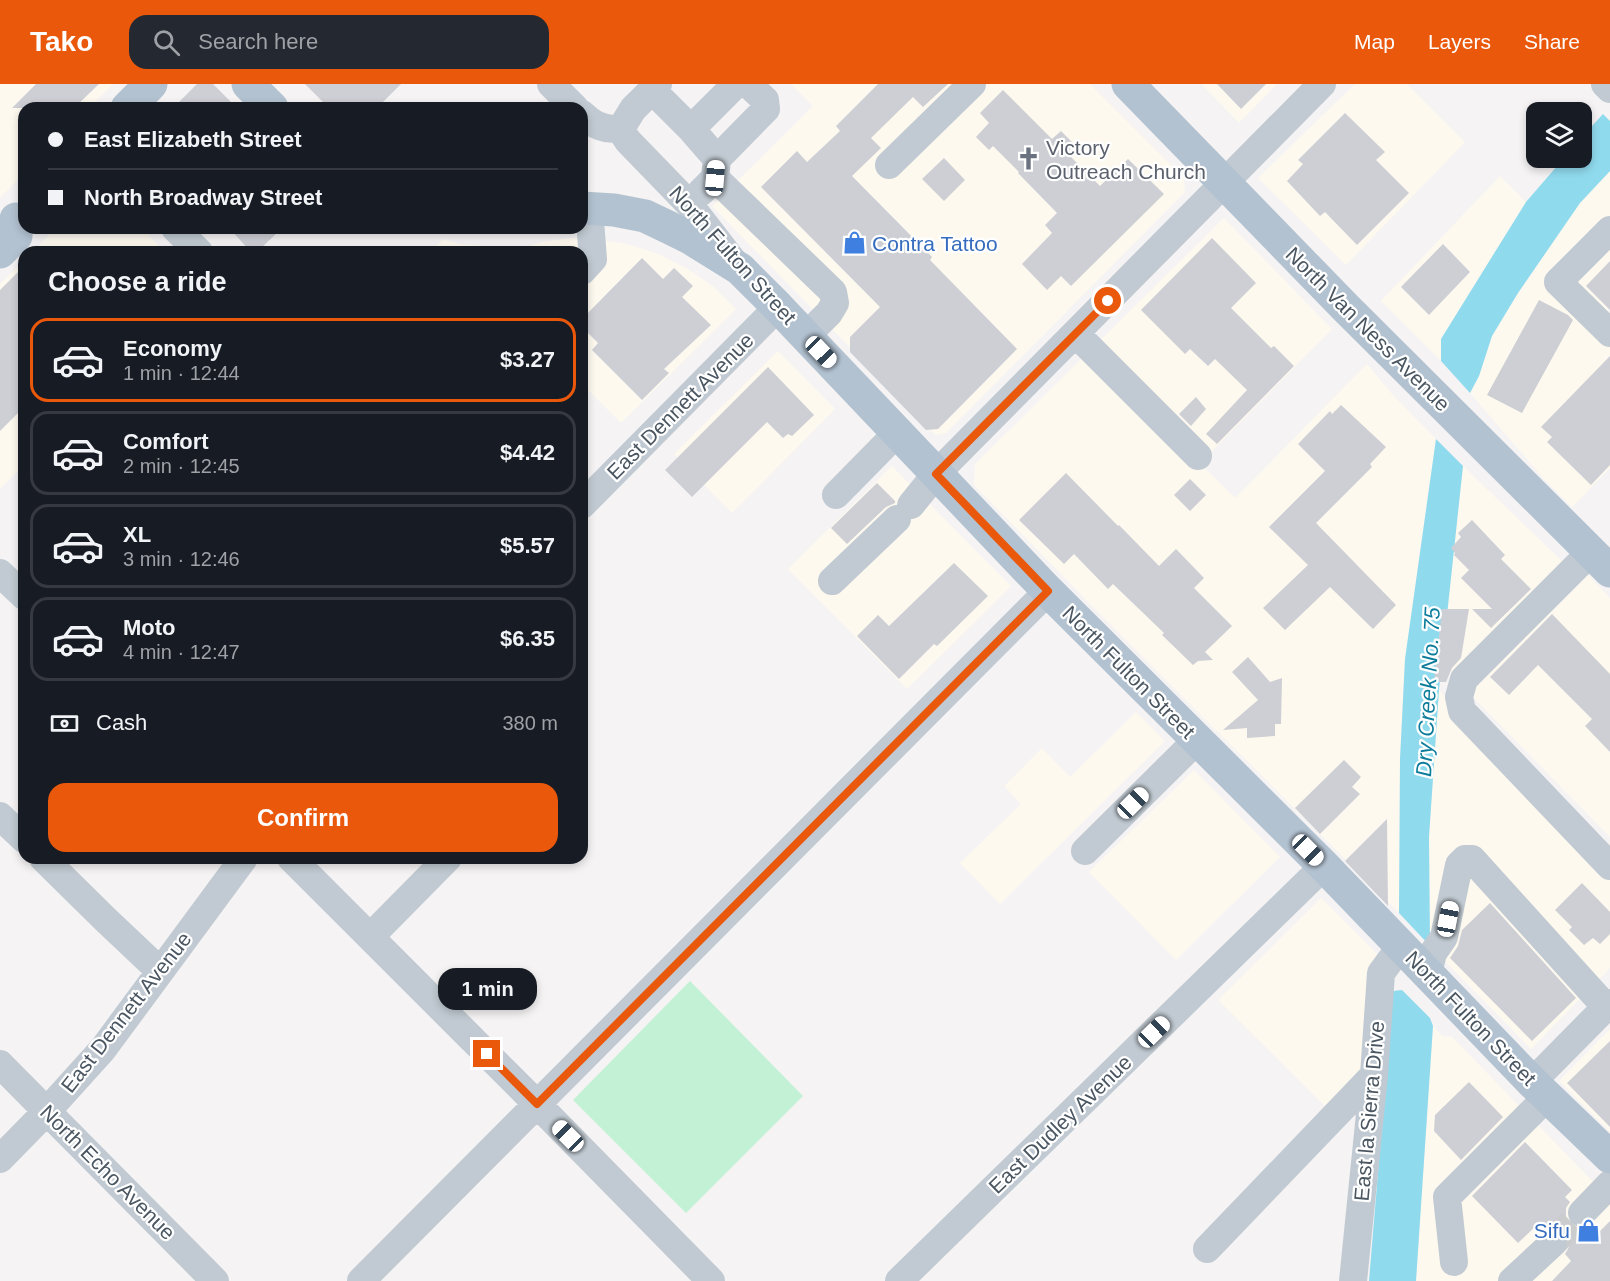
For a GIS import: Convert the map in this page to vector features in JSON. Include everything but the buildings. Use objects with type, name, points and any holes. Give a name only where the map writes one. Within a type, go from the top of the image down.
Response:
[{"type":"main road","points":[[133,102],[151,84]]},
{"type":"main road","points":[[248,84],[266,102]]},
{"type":"main road","name":"North Van Ness Avenue","points":[[1128,84],[1346,308],[1600,562]]},
{"type":"main road","points":[[588,208],[615,210],[645,216],[690,238],[740,269]]},
{"type":"main road","points":[[0,252],[16,236],[13,216]]},
{"type":"main road","name":"North Fulton Street","points":[[740,269],[778,306],[1048,591],[1610,1157]]},
{"type":"street","points":[[551,84],[569,102]]},
{"type":"street","points":[[691,129],[736,84]]},
{"type":"street","points":[[689,204],[766,109],[765,100],[748,84]]},
{"type":"street","points":[[889,165],[972,84]]},
{"type":"street","points":[[832,581],[904,512],[936,474],[1322,84]]},
{"type":"street","points":[[1605,84],[1610,89]]},
{"type":"street","points":[[588,118],[597,125],[615,129],[622,127],[633,109],[655,87],[691,129],[716,169],[833,292],[835,303],[829,313],[806,336]]},
{"type":"street","name":"North Fulton Street","points":[[622,127],[628,141],[689,204],[740,269]]},
{"type":"street","points":[[588,227],[593,259],[588,264]]},
{"type":"street","points":[[1610,230],[1558,282],[1610,333]]},
{"type":"street","points":[[181,234],[193,246]]},
{"type":"street","name":"East Dennett Avenue","points":[[588,499],[778,306]]},
{"type":"street","points":[[1076,334],[1198,456]]},
{"type":"street","points":[[836,495],[898,432]]},
{"type":"street","points":[[1600,562],[1464,679],[1459,697],[1462,711],[1610,866]]},
{"type":"street","points":[[0,573],[18,590]]},
{"type":"street","points":[[361,1281],[1048,591]]},
{"type":"street","points":[[1085,851],[1197,740]]},
{"type":"street","points":[[0,816],[18,833]]},
{"type":"street","points":[[1428,973],[1433,953],[1444,937],[1459,865],[1465,859],[1472,859],[1608,1005],[1540,1089],[1447,1197],[1454,1262]]},
{"type":"street","points":[[49,864],[160,971]]},
{"type":"street","name":"East Dennett Avenue","points":[[0,1159],[103,1049],[240,864]]},
{"type":"street","points":[[297,864],[711,1281]]},
{"type":"street","points":[[370,937],[442,864]]},
{"type":"street","name":"East Dudley Avenue","points":[[899,1281],[1323,866]]},
{"type":"street","name":"East la Sierra Drive","points":[[1353,1281],[1382,973],[1403,948]]},
{"type":"street","name":"North Echo Avenue","points":[[0,1064],[216,1281]]},
{"type":"street","points":[[1206,1249],[1374,1075]]},
{"type":"street","points":[[1582,1213],[1610,1184]]},
{"type":"street","points":[[1512,1281],[1553,1243]]},
{"type":"shaded area","points":[[0,84],[113,84],[95,102],[18,102],[18,180],[0,198]]},
{"type":"shaded area","points":[[791,84],[1090,84],[1184,178],[1185,192],[946,433],[935,435],[712,206],[813,106]]},
{"type":"shaded area","points":[[1201,84],[1277,84],[1239,123]]},
{"type":"shaded area","points":[[1355,84],[1407,84],[1465,142],[1346,265],[1258,178]]},
{"type":"shaded area","points":[[1610,171],[1610,309],[1605,314],[1610,319],[1610,468],[1572,507],[1544,479],[1470,393],[1479,376],[1492,336],[1518,293],[1580,203]]},
{"type":"shaded area","points":[[1500,176],[1526,202],[1441,339],[1441,361],[1381,301]]},
{"type":"shaded area","points":[[1224,218],[1332,329],[1200,463],[1235,498],[1367,364],[1392,394],[1436,439],[1405,659],[1400,759],[1399,913],[974,485],[975,464]]},
{"type":"shaded area","points":[[50,234],[147,234],[159,246],[38,246]]},
{"type":"shaded area","points":[[570,238],[590,239],[623,243],[656,253],[688,269],[715,288],[736,309],[621,423],[588,390],[588,246],[531,246],[541,242]]},
{"type":"shaded area","points":[[443,239],[459,244],[485,246],[436,246]]},
{"type":"shaded area","points":[[18,266],[18,471],[0,489],[0,284]]},
{"type":"shaded area","points":[[778,351],[835,409],[732,513],[674,454]]},
{"type":"shaded area","points":[[892,466],[1011,586],[907,689],[788,569]]},
{"type":"shaded area","points":[[1463,466],[1564,563],[1453,676],[1440,664]]},
{"type":"shaded area","points":[[1583,570],[1610,598],[1610,837],[1465,689]]},
{"type":"shaded area","points":[[1439,690],[1610,865],[1610,968],[1531,1049],[1430,946],[1429,837]]},
{"type":"shaded area","points":[[1136,712],[1165,741],[1000,904],[960,863],[1021,804],[1004,786],[1042,748],[1070,777]]},
{"type":"shaded area","points":[[1194,770],[1280,857],[1176,960],[1089,872]]},
{"type":"shaded area","points":[[1321,898],[1379,956],[1370,1065],[1327,1108],[1218,1000]]},
{"type":"shaded area","points":[[1433,1026],[1443,1036],[1452,1037],[1610,1199],[1610,1281],[1416,1281]]},
{"type":"shaded area","points":[[1610,1029],[1610,1132],[1559,1081]]},
{"type":"green space","points":[[690,981],[803,1096],[686,1213],[573,1100]]},
{"type":"water","points":[[1603,114],[1610,121],[1610,171],[1580,203],[1518,293],[1492,336],[1479,376],[1470,393],[1441,361],[1441,339],[1526,202],[1555,168],[1592,168],[1592,126]]},
{"type":"water","name":"Dry Creek No. 75","points":[[1436,439],[1463,466],[1439,690],[1429,837],[1430,946],[1399,913],[1400,759],[1405,659]]},
{"type":"water","points":[[1402,990],[1430,1018],[1433,1026],[1416,1281],[1369,1281],[1393,991]]},
{"type":"tunnel","points":[[1553,1243],[1582,1213]]},
{"type":"place","name":"Victory Outreach Church","points":[[1028,159]]},
{"type":"place","name":"Contra Tattoo","points":[[854,243]]},
{"type":"place","name":"Sifu","points":[[1588,1230]]},
{"type":"route","points":[[487,1054],[537,1104],[1048,591],[936,474],[1108,301]]}]
